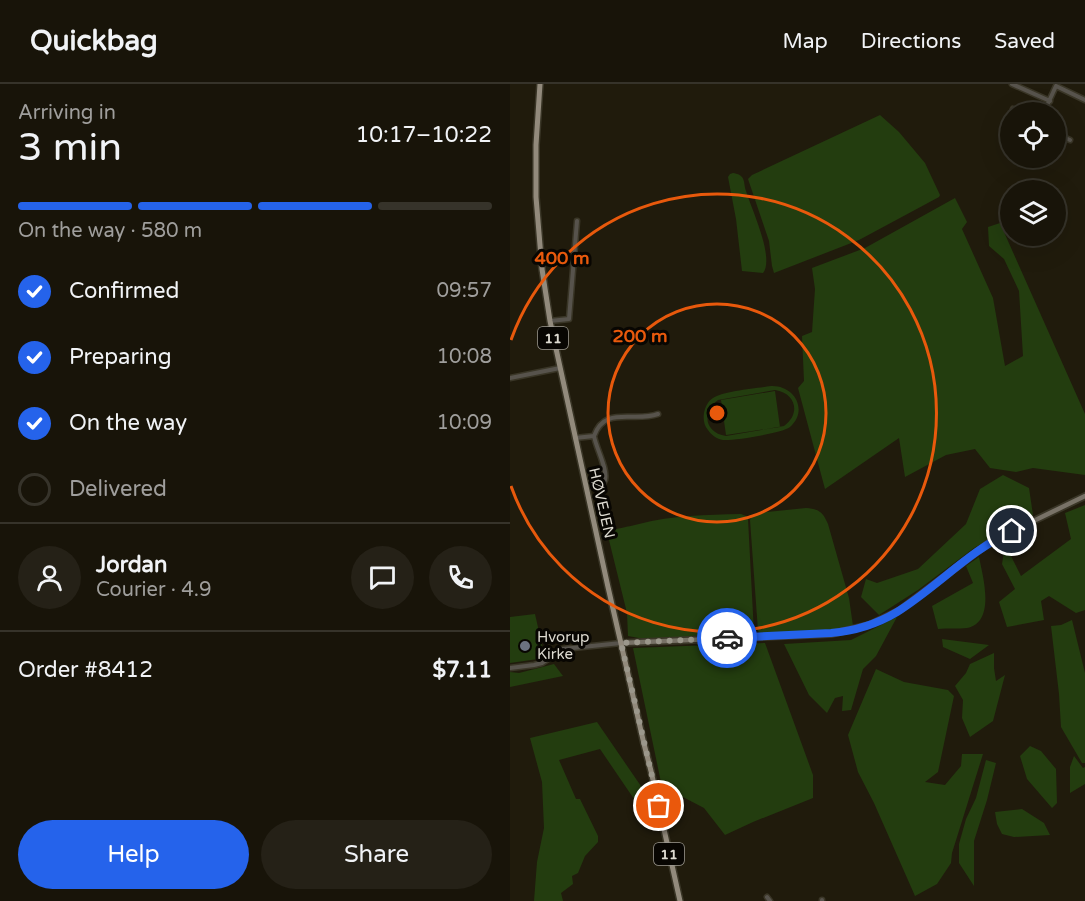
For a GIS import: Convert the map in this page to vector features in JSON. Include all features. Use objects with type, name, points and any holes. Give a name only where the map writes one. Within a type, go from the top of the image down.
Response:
[{"type":"main road","name":"HØVEJEN","points":[[540,84],[536,144],[536,197],[542,269],[550,321],[678,901]]},
{"type":"street","points":[[1012,84],[1050,101],[1057,85],[1085,100]]},
{"type":"street","points":[[1066,138],[1070,140]]},
{"type":"street","points":[[550,321],[570,319],[577,221]]},
{"type":"street","points":[[510,378],[560,368]]},
{"type":"street","points":[[603,467],[593,476],[595,485],[598,487],[605,480],[603,467],[594,436],[603,420],[658,414]]},
{"type":"street","points":[[575,438],[594,436]]},
{"type":"street","points":[[510,668],[542,663],[563,649],[621,643],[824,634],[869,625],[900,610],[990,542],[1085,496]]},
{"type":"green space","points":[[880,115],[899,132],[925,163],[939,197],[859,240],[774,273],[769,241],[748,179],[752,175]]},
{"type":"green space","points":[[733,173],[743,179],[761,233],[766,256],[763,273],[742,271],[728,177]]},
{"type":"green space","points":[[955,198],[967,222],[962,229],[993,298],[1005,366],[1023,356],[1019,291],[1004,259],[989,246],[988,227],[1000,223],[1000,246],[1010,246],[1085,414],[1085,475],[1033,468],[1016,472],[990,468],[975,449],[946,455],[905,477],[899,438],[825,489],[798,388],[804,381],[802,336],[812,332],[815,289],[812,268],[865,248]]},
{"type":"green space","points":[[771,386],[786,390],[796,400],[798,413],[790,427],[768,434],[728,440],[716,438],[711,434],[704,422],[704,413],[711,399],[724,393]],"holes":[[[775,390],[788,395],[794,405],[793,416],[784,426],[726,436],[714,431],[710,426],[709,410],[718,400]]]},
{"type":"green space","points":[[775,391],[780,427],[726,435],[721,400]]},
{"type":"green space","points":[[1003,475],[1029,488],[1033,515],[974,548],[918,590],[879,615],[861,597],[866,579],[877,583],[918,569],[966,524],[980,489]]},
{"type":"green space","points":[[1085,505],[1085,610],[1076,613],[1049,596],[1041,601],[1044,620],[1007,627],[999,602],[1015,589],[1002,564],[1006,539],[1027,530],[1028,541],[1011,556],[1021,576],[1071,539],[1065,513]]},
{"type":"green space","points":[[806,508],[820,512],[828,524],[849,598],[853,626],[835,630],[761,634],[758,631],[750,520],[758,513]]},
{"type":"green space","points":[[741,514],[748,519],[754,633],[751,635],[644,639],[628,636],[627,613],[607,532],[664,519]]},
{"type":"green space","points":[[979,557],[985,587],[985,608],[982,617],[976,624],[967,628],[938,629],[932,606],[973,583],[966,566]]},
{"type":"green space","points":[[535,614],[545,658],[510,663],[510,617]]},
{"type":"green space","points":[[897,617],[876,656],[863,669],[851,710],[842,711],[843,696],[835,698],[827,713],[809,695],[784,644],[851,640]]},
{"type":"green space","points":[[1072,620],[1085,673],[1085,763],[1082,763],[1061,727],[1051,626]]},
{"type":"green space","points":[[942,639],[989,645],[970,659],[943,647]]},
{"type":"green space","points":[[765,643],[813,775],[813,798],[725,835],[704,808],[681,796],[663,792],[633,648]]},
{"type":"green space","points":[[994,653],[996,681],[1005,675],[993,721],[970,737],[962,718],[963,700],[955,686],[970,664]]},
{"type":"green space","points":[[554,664],[563,676],[510,687],[510,672],[519,673]]},
{"type":"green space","points":[[876,669],[904,682],[948,690],[954,696],[938,772],[925,782],[945,785],[961,766],[962,754],[983,754],[952,853],[951,863],[937,884],[915,896],[858,772],[848,735]]},
{"type":"green space","points":[[597,722],[645,792],[634,799],[600,749],[559,760],[576,799],[580,799],[598,836],[598,842],[585,856],[578,873],[572,876],[573,884],[561,893],[563,901],[534,901],[537,862],[544,828],[542,782],[530,738]]},
{"type":"green space","points":[[1030,746],[1041,751],[1056,769],[1057,803],[1052,808],[1027,779],[1020,756]]},
{"type":"green space","points":[[1074,756],[1083,768],[1085,767],[1085,784],[1070,793],[1070,767]]},
{"type":"green space","points":[[986,760],[996,763],[974,841],[974,886],[959,863],[959,844],[966,819],[976,798]]},
{"type":"green space","points":[[1022,809],[1044,823],[1050,835],[1014,837],[1002,834],[995,812]]},
{"type":"way so far","points":[[659,806],[621,643],[727,638]]},
{"type":"place","name":"Hvorup Kirke","points":[[525,646]]},
{"type":"route","points":[[727,638],[843,632],[869,625],[900,610],[990,542],[1012,531]]}]
